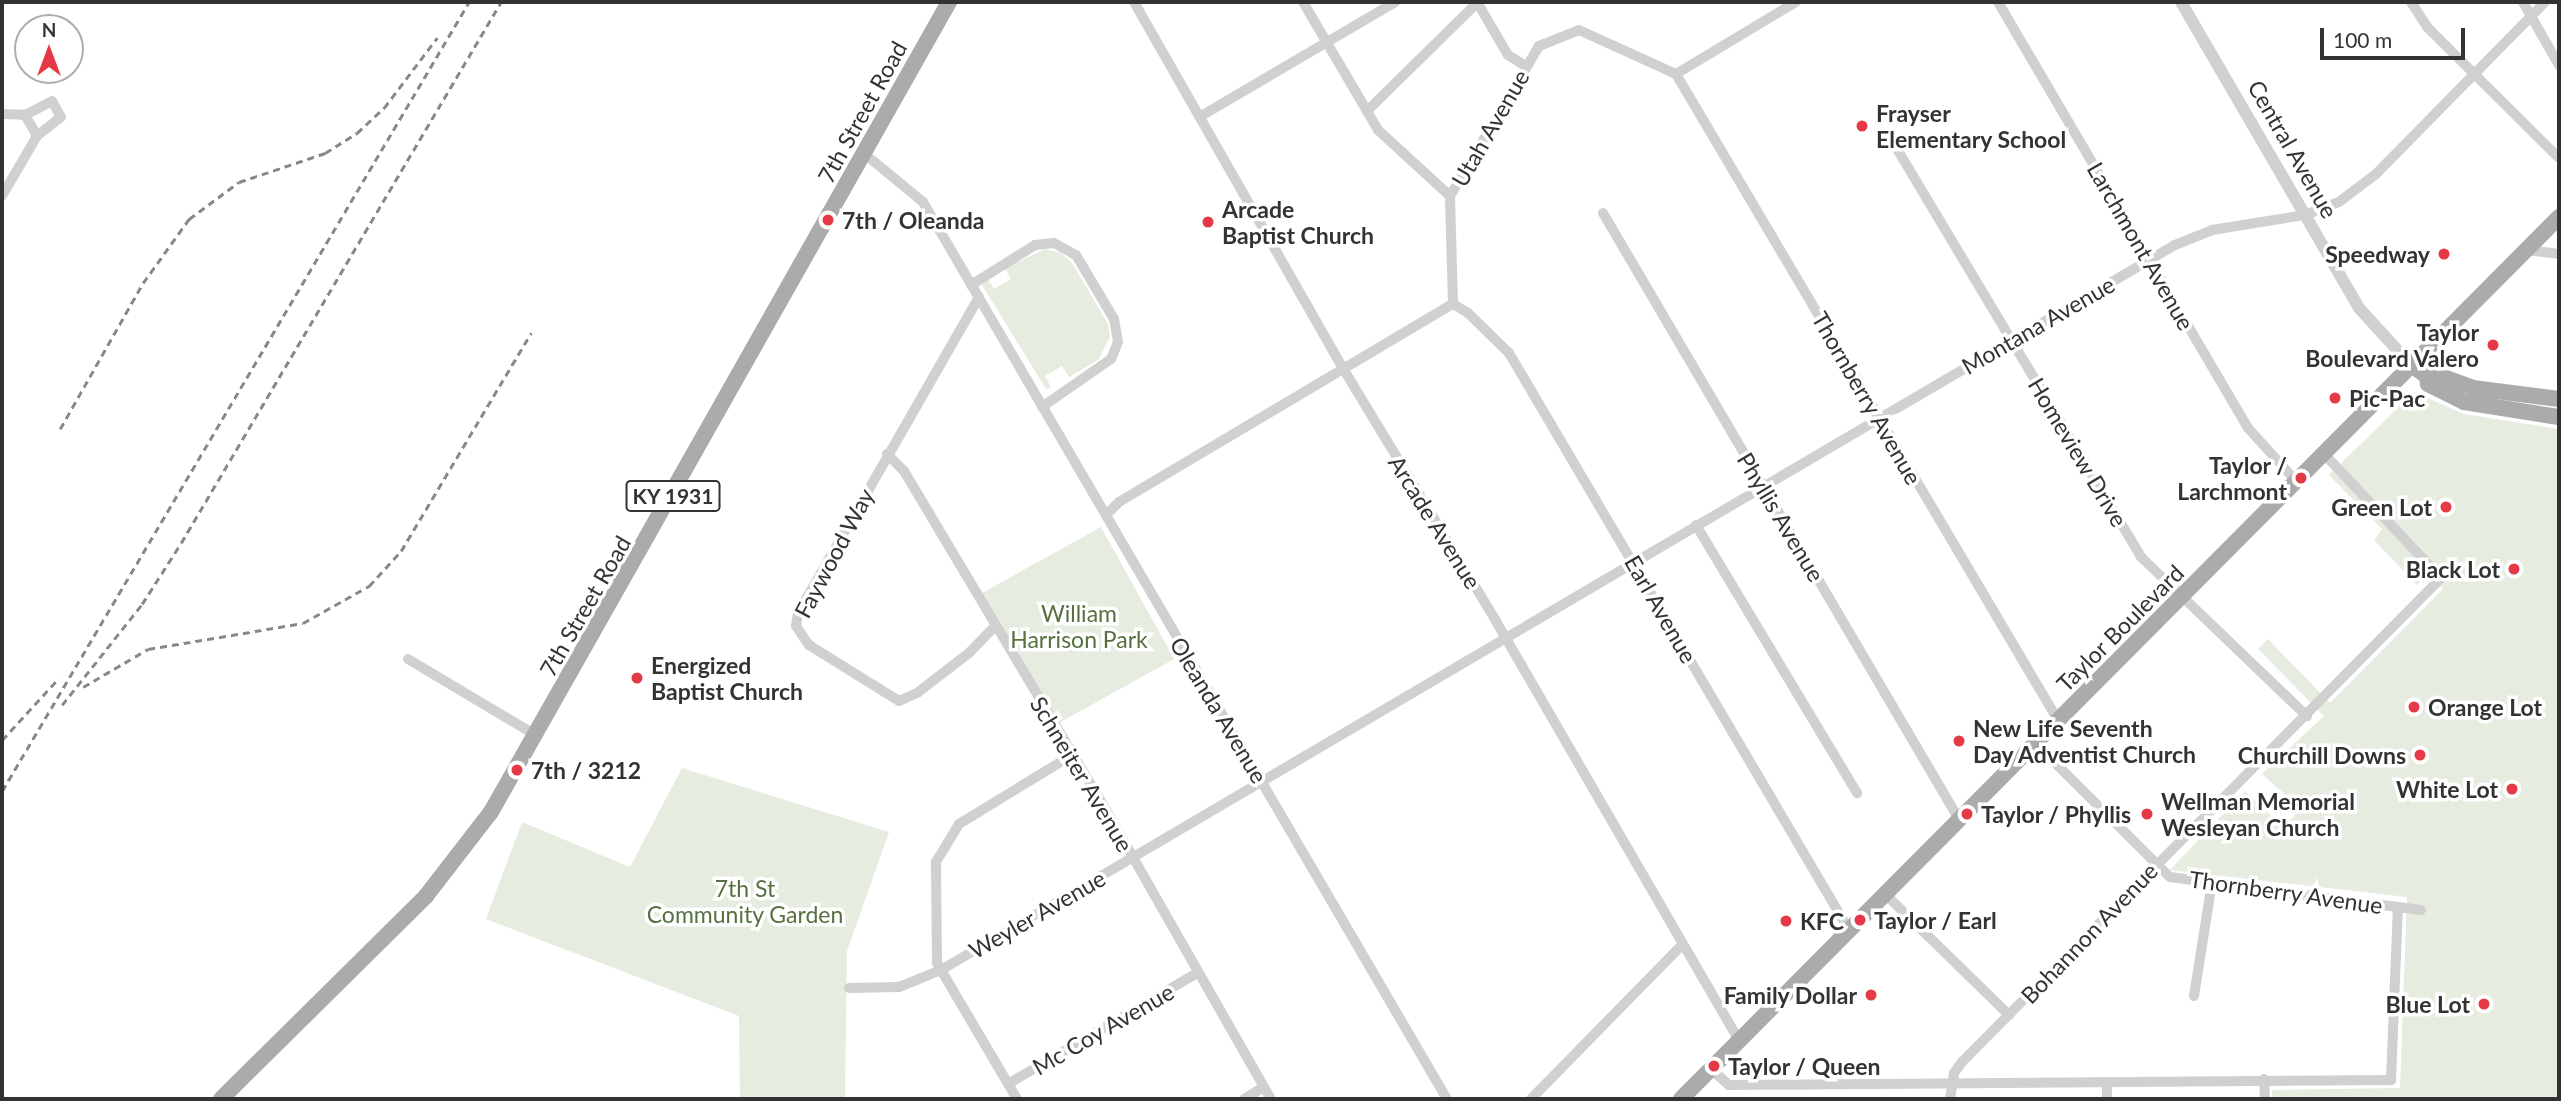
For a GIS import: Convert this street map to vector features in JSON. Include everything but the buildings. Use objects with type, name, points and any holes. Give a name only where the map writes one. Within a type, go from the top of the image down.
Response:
[{"type":"main road","name":"7th Street Road","points":[[221,1099],[449,870],[537,736],[866,155],[948,2]]},
{"type":"main road","name":"Taylor Boulevard","points":[[1681,1099],[2559,218]]},
{"type":"main road","name":"Central Avenue","points":[[2411,365],[2427,376],[2438,375],[2483,390],[2559,398]]},
{"type":"main road","name":"Central Avenue","points":[[2427,376],[2428,384],[2464,402],[2559,417]]},
{"type":"street","name":"Arcade Avenue","points":[[1134,2],[1344,370],[1504,637],[1739,1041]]},
{"type":"street","points":[[1303,2],[1378,130],[1450,196]]},
{"type":"street","points":[[1201,116],[1395,2]]},
{"type":"street","points":[[1367,111],[1477,2],[1508,55],[1527,67]]},
{"type":"street","points":[[1676,74],[1796,2]]},
{"type":"street","name":"Larchmont Avenue","points":[[1998,2],[2248,428],[2297,482]]},
{"type":"street","name":"Central Avenue","points":[[2181,2],[2374,328],[2411,365]]},
{"type":"street","points":[[2411,2],[2427,27],[2559,158]]},
{"type":"street","points":[[2523,2],[2559,65]]},
{"type":"street","name":"Montana Avenue","points":[[1504,637],[2149,259],[2212,230],[2305,215],[2360,188],[2545,2]]},
{"type":"street","name":"Utah Avenue","points":[[1453,304],[1450,196],[1539,46],[1574,29],[1676,74]]},
{"type":"street","name":"Thornberry Avenue","points":[[1676,74],[2059,722]]},
{"type":"street","points":[[2,114],[25,115],[52,101],[61,117],[37,136],[2,196]]},
{"type":"street","points":[[25,115],[37,136]]},
{"type":"street","name":"Homeview Drive","points":[[1897,149],[2141,557],[2307,716]]},
{"type":"street","name":"Oleanda Avenue","points":[[866,155],[923,202],[1447,1099]]},
{"type":"street","name":"Phyllis Avenue","points":[[1603,213],[1959,821]]},
{"type":"street","points":[[971,285],[1035,245],[1054,243],[1076,255],[1114,318],[1119,335],[1111,359],[1042,407]]},
{"type":"street","points":[[2527,250],[2559,254]]},
{"type":"street","name":"Faywood Way","points":[[979,297],[798,613],[798,634],[824,655],[899,701],[909,699],[959,661],[995,626]]},
{"type":"street","points":[[1106,515],[1119,502],[1453,304]]},
{"type":"street","name":"Earl Avenue","points":[[1453,304],[1468,313],[1509,353],[1849,930]]},
{"type":"street","name":"Schneiter Avenue","points":[[887,454],[904,471],[1271,1099]]},
{"type":"street","name":"Bohannon Avenue","points":[[1952,1084],[1962,1062],[2441,578],[2324,454]]},
{"type":"street","points":[[1696,525],[1857,793]]},
{"type":"street","name":"Weyler Avenue","points":[[849,988],[899,987],[941,970],[1504,637]]},
{"type":"street","points":[[408,659],[537,736]]},
{"type":"street","name":"Thornberry Avenue","points":[[2036,744],[2170,877],[2421,910]]},
{"type":"street","points":[[1017,1099],[941,970],[935,952],[935,870],[946,839],[971,815],[1072,755]]},
{"type":"street","points":[[2194,996],[2212,882]]},
{"type":"street","points":[[1886,895],[2009,1015]]},
{"type":"street","points":[[1711,1069],[1729,1085],[2391,1080],[2398,907]]},
{"type":"street","points":[[1531,1099],[1682,945]]},
{"type":"street","name":"Mc Coy Avenue","points":[[1008,1084],[1197,973]]},
{"type":"street","points":[[2264,1079],[2264,1099]]},
{"type":"street","points":[[2107,1082],[2107,1099]]},
{"type":"street","points":[[1950,1099],[1952,1084]]},
{"type":"street","points":[[1791,1086],[1791,1099]]},
{"type":"street","points":[[1244,1099],[1264,1087]]},
{"type":"green space","points":[[1045,249],[1061,253],[1072,263],[1108,324],[1110,337],[1098,360],[1069,377],[1062,366],[1045,376],[1051,387],[1046,389],[982,285],[988,279],[994,289],[1011,279],[1005,268]]},
{"type":"green space","name":"Churchill Downs","points":[[2414,392],[2464,414],[2559,429],[2559,1099],[2272,1099],[2272,1090],[2400,1088],[2407,897],[2170,870],[2245,791],[2283,827],[2301,809],[2262,774],[2324,716],[2258,649],[2268,639],[2330,703],[2443,589],[2429,574],[2417,585],[2374,540],[2382,529],[2329,475]]},
{"type":"green space","name":"William Harrison Park","points":[[1101,527],[1174,659],[1054,725],[981,593]]},
{"type":"green space","name":"7th St Community Garden","points":[[682,768],[889,832],[847,951],[845,1099],[740,1099],[739,1016],[486,919],[522,822],[630,867]]},
{"type":"railway","points":[[2,791],[469,2]]},
{"type":"railway","points":[[62,705],[142,604],[181,543],[501,2]]},
{"type":"railway","points":[[60,429],[143,283],[189,219],[239,182],[325,153],[357,133],[384,108],[437,38]]},
{"type":"railway","points":[[83,687],[148,649],[303,623],[369,586],[401,551],[531,333]]},
{"type":"railway","points":[[2,740],[59,678]]},
{"type":"place","name":"Frayser Elementary School","points":[[1862,126]]},
{"type":"place","name":"7th / Oleanda","points":[[828,220]]},
{"type":"place","name":"Arcade Baptist Church","points":[[1208,222]]},
{"type":"place","name":"Speedway","points":[[2444,254]]},
{"type":"place","name":"Taylor Boulevard Valero","points":[[2493,345]]},
{"type":"place","name":"Pic-Pac","points":[[2335,398]]},
{"type":"place","name":"Taylor / Larchmont","points":[[2301,478]]},
{"type":"place","name":"Green Lot","points":[[2446,507]]},
{"type":"place","name":"Black Lot","points":[[2514,569]]},
{"type":"place","name":"Energized Baptist Church","points":[[637,678]]},
{"type":"place","name":"Orange Lot","points":[[2414,707]]},
{"type":"place","name":"New Life Seventh Day Adventist Church","points":[[1959,741]]},
{"type":"place","name":"Churchill Downs","points":[[2420,755]]},
{"type":"place","name":"7th / 3212","points":[[517,770]]},
{"type":"place","name":"White Lot","points":[[2512,789]]},
{"type":"place","name":"Taylor / Phyllis","points":[[1967,814]]},
{"type":"place","name":"Wellman Memorial Wesleyan Church","points":[[2147,814]]},
{"type":"place","name":"Taylor / Earl","points":[[1860,920]]},
{"type":"place","name":"KFC","points":[[1786,921]]},
{"type":"place","name":"Family Dollar","points":[[1871,995]]},
{"type":"place","name":"Blue Lot","points":[[2484,1004]]},
{"type":"place","name":"Taylor / Queen","points":[[1714,1066]]}]
